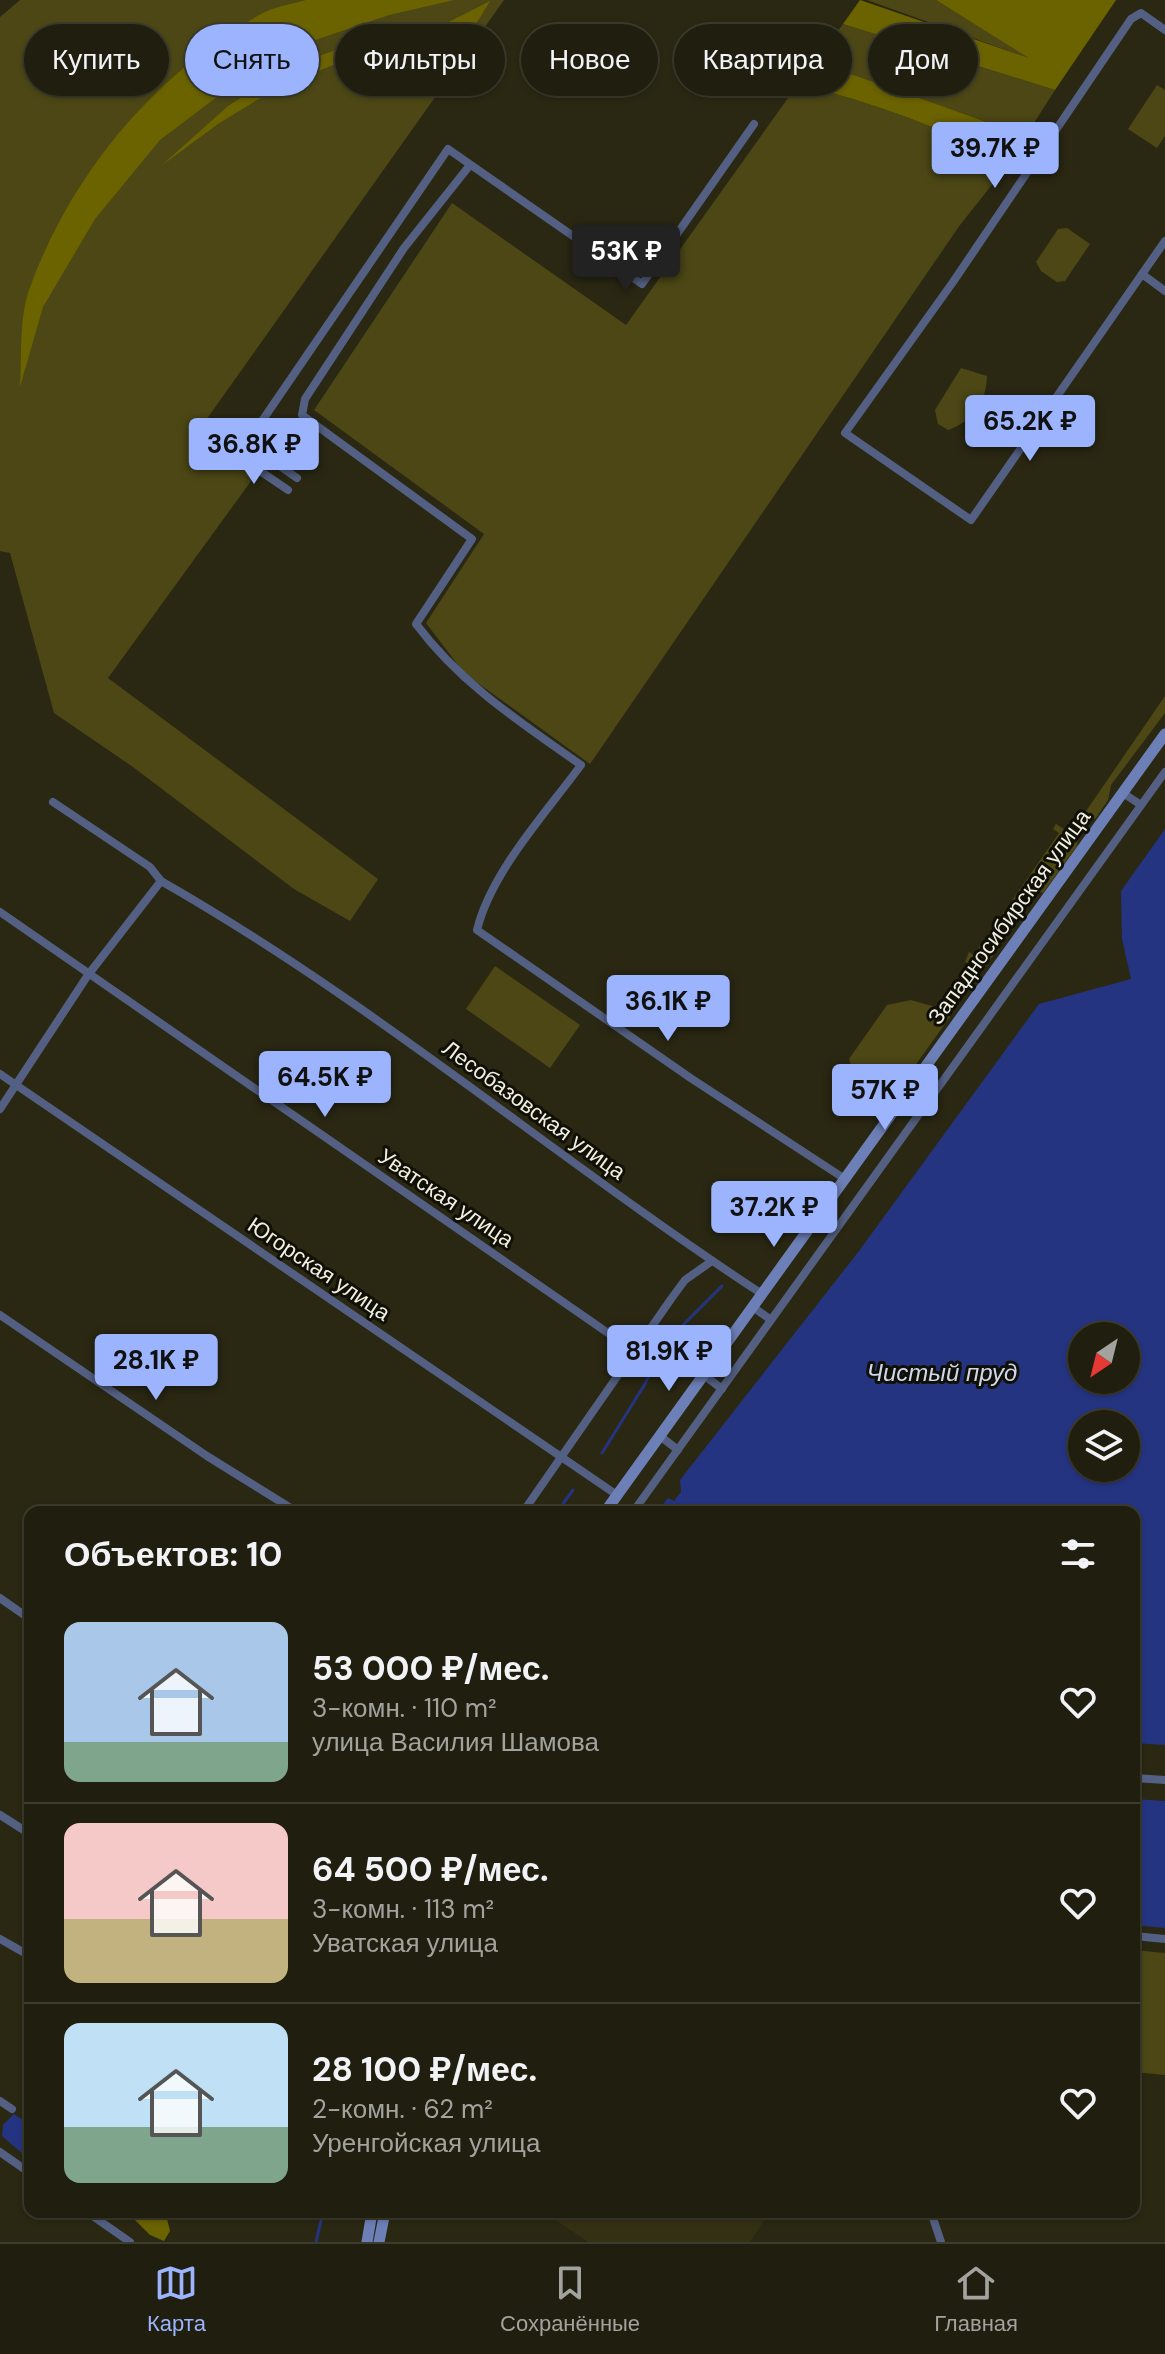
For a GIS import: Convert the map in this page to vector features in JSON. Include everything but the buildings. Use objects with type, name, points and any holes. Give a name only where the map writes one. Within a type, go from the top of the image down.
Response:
[{"type":"main road","name":"Западносибирская улица","points":[[609,1506],[1165,734]]},
{"type":"main road","points":[[367,2242],[371,2218]]},
{"type":"main road","points":[[379,2242],[384,2218]]},
{"type":"street","points":[[1165,30],[1141,13],[1131,19],[953,282],[845,433],[971,520],[1165,241]]},
{"type":"street","points":[[288,490],[238,456],[448,149],[642,284],[754,124]]},
{"type":"street","points":[[470,165],[404,248],[305,399],[302,415],[472,539],[416,624],[441,657],[480,694],[581,765],[482,908],[477,930],[845,1179]]},
{"type":"street","points":[[1142,274],[1165,291]]},
{"type":"street","points":[[247,443],[297,478]]},
{"type":"street","points":[[637,1506],[1165,772]]},
{"type":"street","points":[[1123,793],[1141,805]]},
{"type":"street","name":"Лесобазовская улица","points":[[53,802],[150,867],[161,881],[314,976],[389,1027],[762,1294]]},
{"type":"street","points":[[0,1109],[88,975],[161,881]]},
{"type":"street","name":"Уватская улица","points":[[0,912],[634,1351]]},
{"type":"street","points":[[1020,936],[1038,948]]},
{"type":"street","name":"Югорская улица","points":[[0,1074],[617,1495]]},
{"type":"street","points":[[918,1080],[931,1095]]},
{"type":"street","points":[[527,1506],[685,1280],[712,1261]]},
{"type":"street","points":[[753,1307],[771,1320]]},
{"type":"street","points":[[0,1315],[207,1456],[287,1506]]},
{"type":"street","points":[[704,1375],[722,1389]]},
{"type":"street","points":[[660,1436],[678,1450]]},
{"type":"street","points":[[0,1598],[24,1615]]},
{"type":"street","points":[[1140,1778],[1165,1780]]},
{"type":"street","points":[[0,1815],[24,1830]]},
{"type":"street","points":[[1140,1937],[1165,1939]]},
{"type":"street","points":[[0,1939],[24,1953]]},
{"type":"street","points":[[0,2101],[12,2109]]},
{"type":"street","points":[[0,2152],[24,2169]]},
{"type":"street","points":[[96,2218],[130,2242]]},
{"type":"street","points":[[933,2218],[941,2242]]},
{"type":"shaded area","points":[[20,0],[504,0],[487,24],[335,24],[335,96],[436,96],[199,430],[254,477],[108,678],[378,879],[350,921],[294,889],[133,767],[54,713],[10,553],[0,551],[0,17]]},
{"type":"shaded area","points":[[306,0],[454,0],[362,24],[335,24],[335,33],[319,39],[319,24],[245,24],[276,8]]},
{"type":"shaded area","points":[[860,0],[930,24],[868,24],[868,32],[852,27],[852,24],[843,24]]},
{"type":"shaded area","points":[[867,0],[936,0],[975,24],[934,24]]},
{"type":"shaded area","points":[[936,0],[1116,0],[1055,90],[978,66],[978,40],[1029,58]]},
{"type":"shaded area","points":[[490,1],[476,24],[445,24]]},
{"type":"shaded area","points":[[978,26],[1034,60],[978,40]]},
{"type":"shaded area","points":[[852,27],[868,32],[868,81],[852,75]]},
{"type":"shaded area","points":[[335,50],[335,64],[319,71],[319,56]]},
{"type":"shaded area","points":[[978,66],[1055,90],[1025,137],[912,96],[978,96]]},
{"type":"shaded area","points":[[185,67],[185,96],[218,96],[160,140],[95,219],[43,307],[20,387],[26,301],[46,248],[92,168],[151,98],[169,96],[169,82]]},
{"type":"shaded area","points":[[852,74],[868,80],[868,96],[914,96],[1025,137],[1010,162],[906,117],[842,96],[852,96]]},
{"type":"shaded area","points":[[1157,85],[1165,90],[1165,136],[1157,148],[1128,129]]},
{"type":"shaded area","points":[[244,96],[264,96],[218,124],[161,166],[228,106]]},
{"type":"shaded area","points":[[789,96],[842,96],[853,99],[906,117],[1010,162],[960,225],[590,764],[464,673],[426,623],[484,534],[314,410],[452,203],[626,325]]},
{"type":"shaded area","points":[[1067,228],[1090,244],[1065,281],[1057,282],[1041,271],[1036,262],[1058,229]]},
{"type":"shaded area","points":[[961,368],[987,376],[986,386],[981,403],[971,416],[948,430],[938,424],[935,410]]},
{"type":"shaded area","points":[[1165,696],[1165,713],[1111,785],[1108,800],[1096,818],[1088,821],[1082,817]]},
{"type":"shaded area","points":[[1056,824],[1067,831],[1073,824],[1079,831],[1077,846],[1043,893],[1028,887],[1020,897],[1024,912],[986,966],[975,969],[965,962],[969,952],[974,955],[1059,833],[1053,829]]},
{"type":"shaded area","points":[[495,966],[580,1025],[550,1068],[466,1009]]},
{"type":"shaded area","points":[[911,1000],[949,1011],[950,1017],[883,1110],[877,1110],[857,1085],[849,1059],[887,1005]]},
{"type":"shaded area","points":[[1140,1951],[1165,1953],[1165,2075],[1140,2073]]},
{"type":"shaded area","points":[[133,2218],[167,2218],[170,2231],[164,2241],[150,2235]]},
{"type":"shaded area","points":[[553,2218],[766,2218],[750,2242],[588,2242]]},
{"type":"water","name":"Чистый пруд","points":[[1165,829],[1165,1745],[1140,1743],[1140,1506],[662,1506],[668,1498],[674,1501],[681,1492],[680,1480],[859,1251],[1039,1004],[1131,979],[1122,939],[1121,891]]},
{"type":"water","points":[[1140,1799],[1165,1801],[1165,1928],[1140,1926]]},
{"type":"water","points":[[14,2114],[24,2121],[24,2155],[2,2136],[3,2125]]},
{"type":"waterway","points":[[602,1453],[645,1384],[661,1347],[722,1286]]},
{"type":"waterway","points":[[561,1506],[573,1490]]},
{"type":"waterway","points":[[316,2242],[322,2218]]}]
